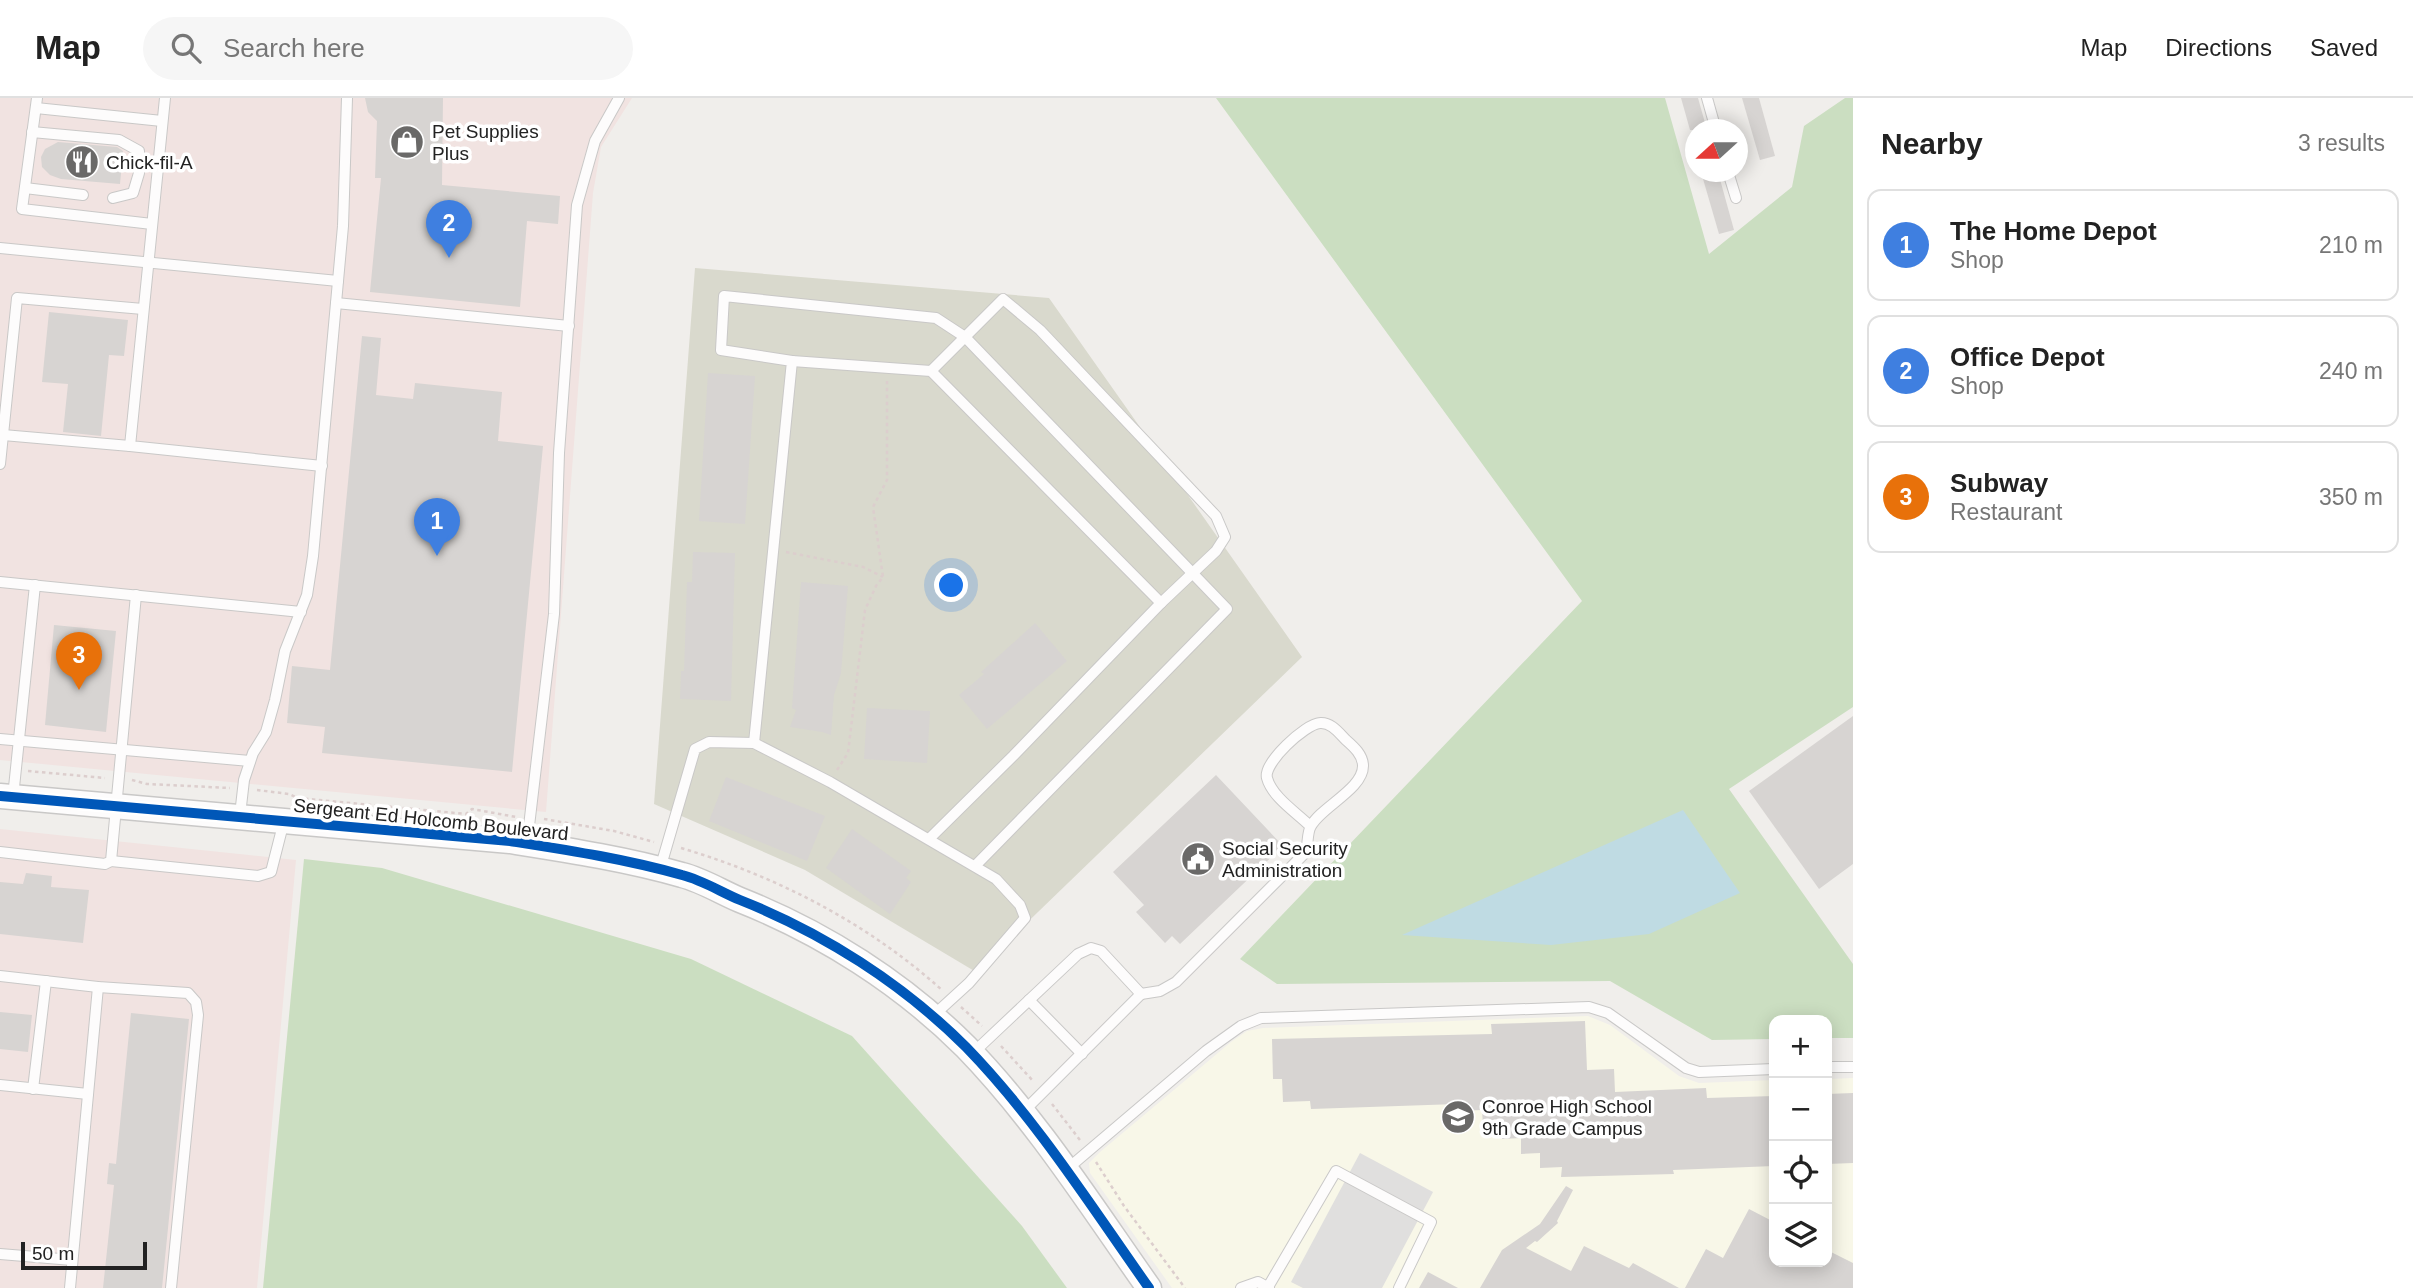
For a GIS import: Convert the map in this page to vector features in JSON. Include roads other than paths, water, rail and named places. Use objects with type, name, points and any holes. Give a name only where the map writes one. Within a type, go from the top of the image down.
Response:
[{"type":"street","name":"Sergeant Ed Holcomb Boulevard","points":[[7,797],[527,844],[684,875],[783,917],[869,969],[915,1001],[972,1054],[1023,1112],[1149,1288]]},
{"type":"lane","points":[[130,446],[165,98]]},
{"type":"lane","points":[[240,817],[250,761],[266,732],[285,651],[307,595],[313,559],[343,226],[347,98]]},
{"type":"lane","points":[[527,844],[554,614],[559,453],[577,205],[596,141],[619,98]]},
{"type":"lane","points":[[1707,98],[1713,119]]},
{"type":"lane","points":[[152,224],[22,209],[36,103],[162,121]]},
{"type":"lane","points":[[33,132],[119,140],[139,152],[139,173],[133,192],[113,198]]},
{"type":"lane","points":[[1731,182],[1736,198]]},
{"type":"lane","points":[[25,188],[83,195]]},
{"type":"lane","points":[[0,248],[338,281]]},
{"type":"lane","points":[[975,866],[1227,608],[965,337],[936,318],[724,296],[721,350],[792,361],[931,371],[1161,603]]},
{"type":"lane","points":[[0,464],[17,298],[144,309]]},
{"type":"lane","points":[[930,838],[1161,603],[1216,551],[1225,537],[1216,516],[1040,330],[1003,299],[931,371]]},
{"type":"lane","points":[[336,303],[569,326]]},
{"type":"lane","points":[[754,743],[792,361]]},
{"type":"lane","points":[[3,435],[322,466]]},
{"type":"lane","points":[[0,582],[301,612]]},
{"type":"lane","points":[[7,797],[16,770],[35,585]]},
{"type":"lane","points":[[111,861],[136,595]]},
{"type":"lane","points":[[1023,1112],[1141,994],[1160,991],[1176,982],[1306,852],[1311,826],[1361,778],[1363,764],[1357,750],[1332,726],[1321,723],[1307,727],[1293,740],[1268,766],[1266,777],[1275,793],[1311,826]]},
{"type":"lane","points":[[0,738],[250,761]]},
{"type":"lane","points":[[660,870],[695,748],[709,741],[754,743],[830,782],[930,838],[996,879],[1020,905],[1025,918],[969,983],[932,1017]]},
{"type":"lane","points":[[0,852],[105,864],[111,861],[258,876],[271,872],[284,821]]},
{"type":"lane","points":[[972,1054],[1078,954],[1091,948],[1101,951],[1141,994]]},
{"type":"lane","points":[[0,976],[98,988],[188,993],[196,1002],[198,1015],[193,1074],[171,1288]]},
{"type":"lane","points":[[33,1088],[46,981]]},
{"type":"lane","points":[[70,1288],[98,988]]},
{"type":"lane","points":[[1029,1000],[1082,1054]]},
{"type":"lane","points":[[1066,1170],[1206,1051],[1241,1026],[1261,1018],[1589,1007],[1608,1013],[1686,1068],[1699,1072],[1769,1069]]},
{"type":"lane","points":[[1832,1068],[1853,1066]]},
{"type":"lane","points":[[0,1085],[88,1094]]},
{"type":"lane","points":[[1241,1288],[1258,1282],[1269,1288],[1336,1171],[1432,1222],[1399,1288]]},
{"type":"lane","points":[[0,1254],[72,1260]]},
{"type":"water","points":[[1683,810],[1740,893],[1649,934],[1551,945],[1402,935]]},
{"type":"place","name":"Pet Supplies Plus","points":[[407,142]]},
{"type":"place","name":"Chick-fil-A","points":[[82,162]]},
{"type":"place","name":"Office Depot","points":[[449,258]]},
{"type":"place","name":"The Home Depot","points":[[437,556]]},
{"type":"place","name":"Subway","points":[[79,690]]},
{"type":"place","name":"Social Security Administration","points":[[1198,859]]},
{"type":"place","name":"Conroe High School 9th Grade Campus","points":[[1458,1117]]}]
